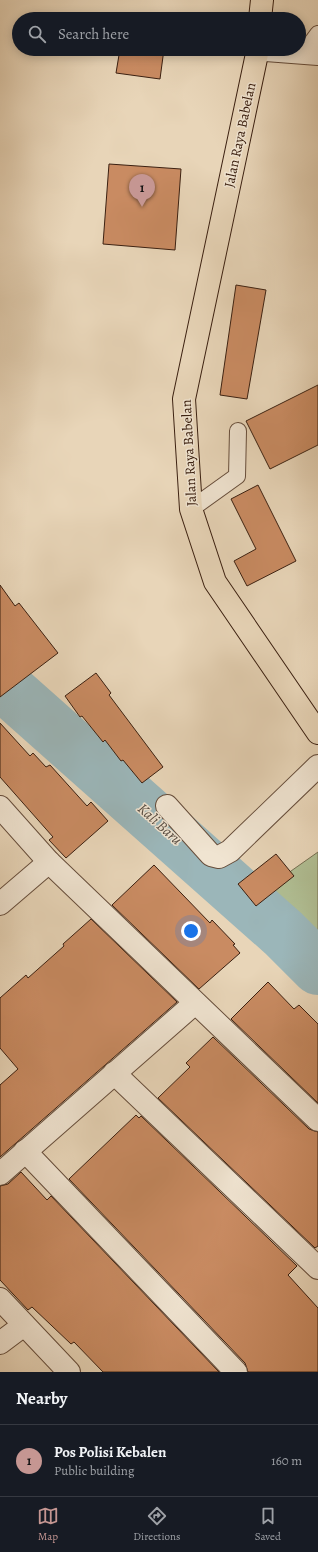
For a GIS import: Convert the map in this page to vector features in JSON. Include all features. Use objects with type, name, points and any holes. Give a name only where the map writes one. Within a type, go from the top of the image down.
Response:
[{"type":"main road","points":[[261,12],[262,0]]},
{"type":"main road","name":"Jalan Raya Babelan","points":[[257,56],[184,399],[191,509],[215,582],[318,733]]},
{"type":"street","points":[[167,806],[211,855],[219,857],[230,851],[318,766]]},
{"type":"street","points":[[0,807],[49,862],[318,1120]]},
{"type":"street","points":[[0,904],[49,862]]},
{"type":"street","points":[[0,1174],[195,1002]]},
{"type":"street","points":[[114,1073],[318,1268]]},
{"type":"street","points":[[25,1151],[236,1372]]},
{"type":"street","points":[[0,1299],[69,1372]]},
{"type":"street","points":[[0,1343],[24,1325]]},
{"type":"lane","points":[[311,53],[318,34]]},
{"type":"lane","points":[[191,509],[237,476],[238,431]]},
{"type":"green space","points":[[318,852],[318,944],[264,890]]},
{"type":"building","points":[[119,56],[163,56],[160,79],[116,73]]},
{"type":"building","points":[[109,164],[181,169],[175,250],[103,244]]},
{"type":"building","points":[[236,285],[266,290],[247,399],[220,395]]},
{"type":"building","points":[[318,385],[318,445],[270,469],[246,421]]},
{"type":"building","points":[[258,485],[296,561],[247,586],[234,561],[256,549],[231,499]]},
{"type":"building","points":[[0,585],[15,606],[19,603],[58,653],[0,697]]},
{"type":"building","points":[[96,673],[111,693],[109,695],[163,767],[142,783],[123,760],[121,761],[105,740],[103,742],[82,716],[80,717],[65,696]]},
{"type":"building","points":[[0,723],[30,756],[33,753],[46,767],[50,765],[87,806],[91,802],[108,821],[66,858],[49,840],[53,837],[0,777]]},
{"type":"building","points":[[276,854],[294,876],[256,906],[238,884]]},
{"type":"building","points":[[154,865],[210,923],[212,920],[235,944],[233,945],[240,953],[199,989],[112,905]]},
{"type":"building","points":[[91,919],[177,1002],[0,1157],[0,1085],[18,1069],[0,1048],[0,998],[26,975],[28,978],[64,946],[63,944]]},
{"type":"building","points":[[268,982],[294,1009],[299,1005],[318,1024],[318,1103],[231,1019]]},
{"type":"building","points":[[213,1037],[309,1129],[318,1132],[318,1246],[315,1248],[158,1098],[190,1067],[186,1063]]},
{"type":"building","points":[[136,1115],[139,1118],[141,1116],[297,1266],[288,1275],[318,1308],[318,1372],[248,1372],[245,1363],[69,1179]]},
{"type":"building","points":[[21,1172],[47,1200],[51,1196],[219,1372],[103,1372],[74,1342],[71,1344],[32,1307],[28,1310],[0,1280],[0,1186],[8,1184]]},
{"type":"waterway","name":"Kali Baru","points":[[0,682],[283,933],[318,968]]},
{"type":"place","name":"Pos Polisi Kebalen","points":[[142,207]]}]
